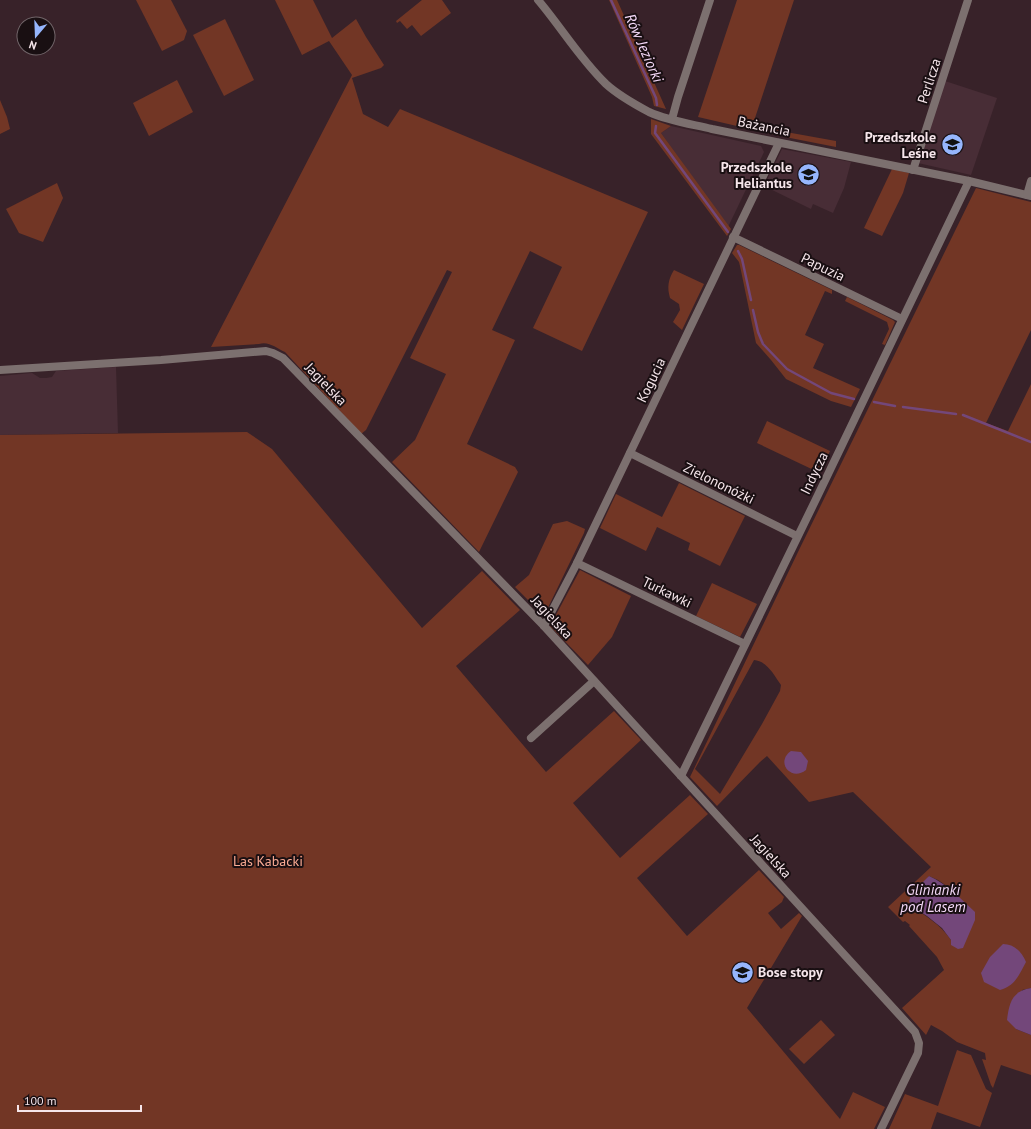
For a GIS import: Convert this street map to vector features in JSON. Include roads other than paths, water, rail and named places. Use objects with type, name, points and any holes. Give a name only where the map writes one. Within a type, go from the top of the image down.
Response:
[{"type":"street","name":"Bażancia","points":[[538,0],[582,57],[606,84],[624,98],[650,112],[672,119],[779,143],[968,181],[1029,195]]},
{"type":"street","points":[[672,119],[678,96],[710,0]]},
{"type":"street","name":"Perlicza","points":[[913,170],[968,0]]},
{"type":"street","name":"Kogucia","points":[[544,626],[577,563],[779,143]]},
{"type":"street","name":"Indycza","points":[[681,776],[818,495],[968,181]]},
{"type":"street","points":[[1029,195],[1031,181]]},
{"type":"street","name":"Papuzia","points":[[734,237],[902,319]]},
{"type":"street","name":"Jagielska","points":[[0,370],[161,360],[259,351],[273,353],[283,358],[544,626],[915,1032],[919,1043],[918,1053],[881,1129]]},
{"type":"street","name":"Zielononóżki","points":[[630,453],[797,536]]},
{"type":"street","name":"Turkawki","points":[[577,563],[745,644]]},
{"type":"street","points":[[532,738],[594,681]]},
{"type":"water","points":[[791,751],[801,752],[808,761],[806,770],[795,774],[787,769],[784,760],[786,755]]},
{"type":"water","name":"Glinianki pod Lasem","points":[[929,876],[948,887],[975,912],[975,920],[963,948],[958,949],[951,945],[951,940],[942,928],[911,906],[909,901],[912,893]]},
{"type":"water","points":[[1003,944],[1011,945],[1017,949],[1026,962],[1019,976],[1013,983],[1000,990],[984,982],[981,973],[990,957]]},
{"type":"water","points":[[1031,988],[1031,1035],[1016,1029],[1007,1020],[1010,1003],[1016,995]]},
{"type":"waterway","name":"Rów Jeziorki","points":[[611,0],[656,98],[657,105]]},
{"type":"waterway","name":"Rów Jeziorki","points":[[656,126],[655,133],[728,232]]},
{"type":"waterway","name":"Rów Jeziorki","points":[[738,251],[742,259],[751,300]]},
{"type":"waterway","name":"Rów Jeziorki","points":[[753,310],[758,332],[763,344],[787,369],[831,393],[854,399]]},
{"type":"waterway","name":"Rów Jeziorki","points":[[874,402],[895,406]]},
{"type":"waterway","name":"Rów Jeziorki","points":[[903,407],[956,414]]},
{"type":"waterway","name":"Rów Jeziorki","points":[[963,415],[1031,442]]},
{"type":"place","name":"Przedszkole Leśne","points":[[952,145]]},
{"type":"place","name":"Przedszkole Heliantus","points":[[808,175]]},
{"type":"place","name":"Bose stopy","points":[[743,972]]},
{"type":"park label","name":"Las Kabacki","points":[[268,861]]}]
